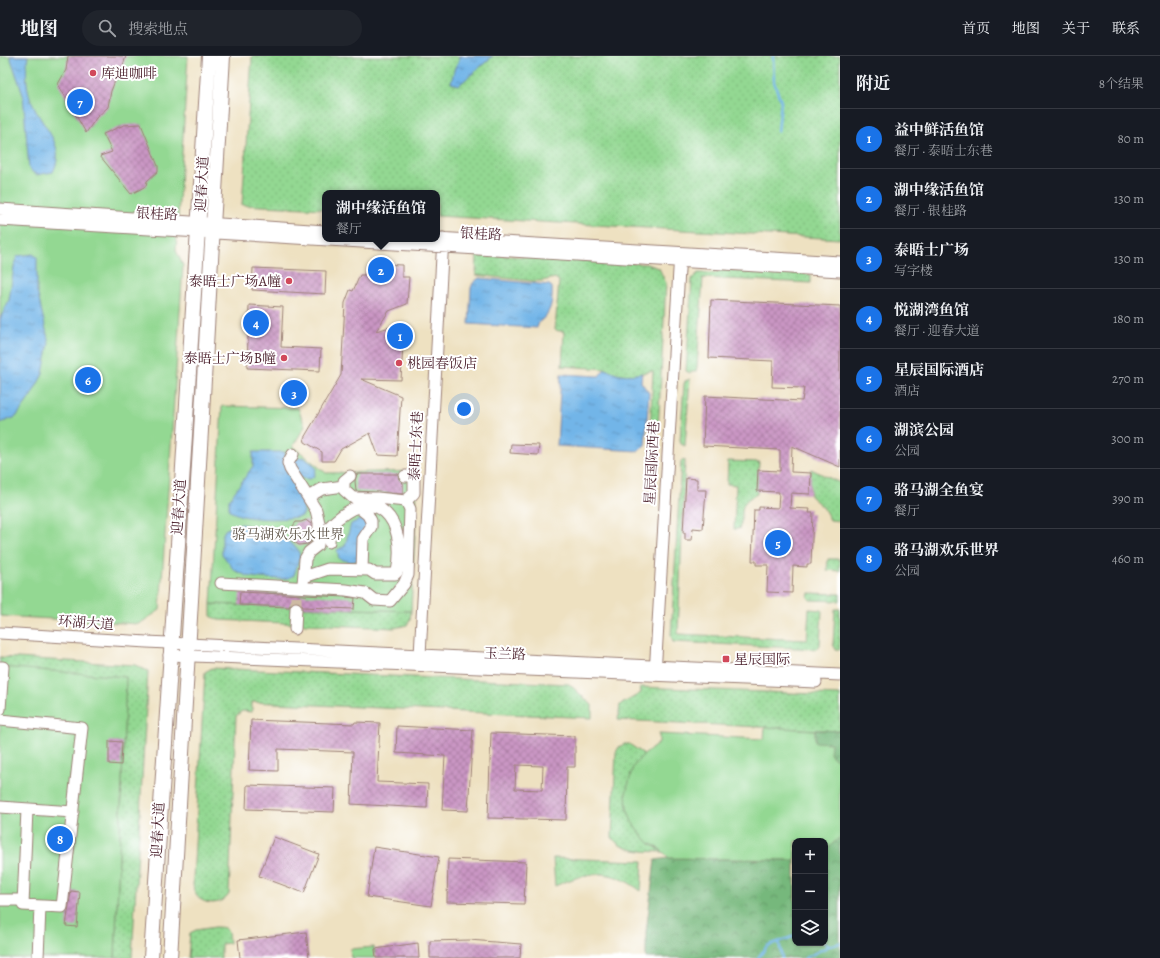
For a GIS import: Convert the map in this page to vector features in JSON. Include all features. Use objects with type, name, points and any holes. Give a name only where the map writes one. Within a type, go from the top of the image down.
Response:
[{"type":"main road","name":"迎春大道","points":[[170,958],[189,650],[206,228],[209,56]]},
{"type":"main road","name":"迎春大道","points":[[150,958],[169,649],[206,228],[223,56]]},
{"type":"street","name":"银桂路","points":[[0,209],[206,228],[322,234]]},
{"type":"street","name":"银桂路","points":[[0,220],[322,231]]},
{"type":"street","name":"银桂路","points":[[441,241],[680,257],[840,271]]},
{"type":"street","name":"泰晤士东巷","points":[[420,655],[441,241]]},
{"type":"street","name":"银桂路","points":[[680,257],[840,262]]},
{"type":"street","name":"星辰国际西巷","points":[[655,671],[680,257]]},
{"type":"street","points":[[293,454],[288,464],[318,516],[318,545],[309,552],[305,559],[300,586]]},
{"type":"street","points":[[405,476],[414,476],[414,493],[406,501]]},
{"type":"street","points":[[308,497],[322,489],[347,481],[344,490],[353,498],[377,498],[406,501]]},
{"type":"street","points":[[221,583],[300,586],[358,592],[368,594],[374,600],[390,601],[404,584],[408,575],[410,509],[406,501]]},
{"type":"street","points":[[300,586],[316,573],[328,569],[369,570],[375,574],[395,574],[398,568],[398,537],[387,512],[376,507],[358,506],[345,512],[330,526],[329,542]]},
{"type":"street","points":[[358,506],[368,515],[371,521],[371,527],[363,539],[362,570]]},
{"type":"street","points":[[295,629],[296,608]]},
{"type":"street","name":"环湖大道","points":[[0,633],[169,649]]},
{"type":"street","name":"玉兰路","points":[[169,649],[655,671],[840,675]]},
{"type":"street","name":"玉兰路","points":[[189,650],[420,655],[840,683]]},
{"type":"street","points":[[0,667],[3,667],[0,709]]},
{"type":"street","points":[[0,720],[82,728],[62,907],[23,905],[27,809]]},
{"type":"street","points":[[0,807],[73,812]]},
{"type":"street","points":[[0,900],[23,900]]},
{"type":"street","points":[[38,958],[40,906]]},
{"type":"green space","points":[[0,56],[188,56],[176,250],[183,266],[160,610],[139,624],[0,616]]},
{"type":"green space","points":[[252,56],[840,56],[840,239],[440,216],[440,190],[322,190],[322,209],[242,205]]},
{"type":"green space","points":[[477,254],[647,264],[659,268],[666,283],[658,431],[650,430],[653,371],[632,375],[620,374],[605,369],[562,366],[564,332],[555,330],[559,281],[555,278],[542,281],[531,281],[476,275]]},
{"type":"green space","points":[[722,270],[808,274],[811,275],[811,283],[703,278],[697,367],[696,371],[690,373],[686,371],[692,279],[698,273],[714,273]]},
{"type":"green space","points":[[690,379],[685,446],[681,444],[680,441],[684,384],[685,381]]},
{"type":"green space","name":"骆马湖欢乐水世界","points":[[222,406],[298,408],[305,426],[293,446],[326,473],[418,471],[411,611],[211,604]]},
{"type":"green space","points":[[685,460],[678,634],[807,640],[809,609],[822,610],[820,645],[817,649],[673,642],[671,636],[681,461]]},
{"type":"green space","points":[[728,461],[759,462],[757,494],[746,501],[743,505],[739,529],[734,529],[736,485],[727,484]]},
{"type":"green space","points":[[811,469],[840,483],[840,521],[830,520],[823,507],[810,496]]},
{"type":"green space","points":[[828,559],[840,559],[840,571],[827,570]]},
{"type":"green space","points":[[809,593],[840,594],[840,601],[810,600],[808,597]]},
{"type":"green space","points":[[211,604],[411,611],[410,619],[407,625],[394,628],[218,620],[211,616]]},
{"type":"green space","points":[[835,609],[840,609],[840,650],[836,650],[833,644]]},
{"type":"green space","points":[[0,657],[135,665],[148,671],[132,958],[115,958],[124,720],[0,667]]},
{"type":"green space","points":[[0,667],[126,677],[115,958],[0,958]]},
{"type":"green space","points":[[212,668],[569,684],[592,705],[592,718],[252,702],[252,712],[242,711],[236,716],[229,894],[222,901],[212,903],[198,897],[193,888],[193,879],[205,672]]},
{"type":"green space","points":[[640,687],[840,695],[840,731],[618,720],[620,705],[641,693]]},
{"type":"green space","points":[[765,727],[815,730],[815,742],[831,743],[830,754],[840,763],[840,837],[828,848],[828,838],[792,838],[792,860],[669,858],[660,849],[649,843],[632,822],[627,808],[626,793],[633,767],[641,757],[659,743],[659,734],[764,739]]},
{"type":"green space","points":[[815,730],[840,731],[840,763],[815,742]]},
{"type":"green space","points":[[624,744],[629,744],[644,754],[641,757],[628,792],[628,810],[638,830],[648,842],[663,852],[628,849],[616,842],[612,837],[616,752],[619,747]]},
{"type":"green space","points":[[840,837],[840,958],[646,958],[646,932],[655,860],[669,858],[792,860],[792,946],[828,946],[828,847]]},
{"type":"green space","points":[[553,858],[643,861],[641,891],[630,883],[619,878],[599,874],[579,877],[555,886]]},
{"type":"green space","points":[[215,927],[223,928],[228,932],[229,943],[221,944],[221,958],[188,958],[190,933],[196,930]]},
{"type":"green space","points":[[374,947],[375,958],[351,958],[350,949]]},
{"type":"water","points":[[10,56],[28,56],[27,81],[29,93],[37,113],[52,137],[57,153],[57,162],[53,172],[36,175],[29,169],[23,95]]},
{"type":"water","points":[[459,56],[493,56],[459,85],[451,83]]},
{"type":"water","points":[[33,254],[37,257],[37,291],[49,343],[43,374],[31,396],[16,417],[0,423],[0,319],[9,300],[15,261],[18,256]]},
{"type":"water","points":[[479,278],[549,285],[552,287],[552,292],[549,311],[539,322],[537,328],[469,324],[471,288],[473,283]]},
{"type":"water","points":[[605,369],[614,373],[642,373],[641,382],[649,393],[645,446],[638,451],[557,446],[561,374],[599,376]]},
{"type":"water","points":[[253,452],[285,452],[285,468],[303,504],[304,513],[302,516],[264,519],[235,514],[229,510],[229,500],[253,466]]},
{"type":"water","points":[[303,457],[314,465],[316,469],[314,476],[310,479],[301,478],[292,464],[296,459]]},
{"type":"water","points":[[359,520],[365,522],[367,525],[358,560],[352,562],[339,559],[337,550],[345,546],[351,524]]},
{"type":"water","points":[[241,524],[273,531],[297,548],[300,556],[294,575],[289,578],[282,579],[260,578],[247,576],[234,570],[222,554],[222,536],[225,530],[233,525]]},
{"type":"building","points":[[68,56],[126,56],[122,69],[117,76],[111,91],[108,107],[96,118],[86,133],[58,84],[66,70]]},
{"type":"building","points":[[141,124],[158,166],[158,171],[147,181],[146,186],[131,194],[100,156],[112,152],[103,134],[124,125]]},
{"type":"building","points":[[377,264],[402,265],[402,277],[409,277],[407,304],[389,311],[376,331],[397,325],[404,326],[401,380],[361,379],[401,396],[397,456],[378,455],[370,433],[341,449],[334,461],[322,461],[322,452],[305,442],[304,438],[341,375],[345,303],[350,290],[353,291],[360,275],[364,275],[367,268],[376,268]]},
{"type":"building","name":"泰晤士广场A幢","points":[[253,268],[326,271],[325,294],[252,290]]},
{"type":"building","points":[[711,300],[840,306],[840,467],[792,446],[791,472],[811,473],[810,494],[791,493],[790,508],[810,509],[809,513],[813,513],[811,564],[807,564],[807,567],[793,566],[792,593],[767,592],[768,565],[756,565],[756,561],[752,561],[754,510],[759,510],[759,507],[778,508],[779,492],[757,491],[758,470],[780,471],[780,450],[703,446],[705,396],[802,401],[804,388],[772,387],[773,361],[709,358]]},
{"type":"building","points":[[249,305],[283,307],[281,347],[321,349],[320,371],[247,368]]},
{"type":"building","points":[[511,444],[539,445],[538,455],[510,453]]},
{"type":"building","points":[[357,474],[398,474],[399,479],[403,483],[403,494],[356,491],[355,481]]},
{"type":"building","points":[[686,478],[697,479],[697,490],[706,490],[703,529],[693,528],[692,540],[685,540],[685,533],[683,533]]},
{"type":"building","points":[[306,520],[312,525],[311,541],[308,544],[299,545],[291,540],[290,530],[296,522]]},
{"type":"building","points":[[240,592],[355,598],[354,609],[303,607],[300,602],[296,601],[292,602],[289,607],[239,605]]},
{"type":"building","points":[[251,720],[354,724],[355,722],[380,723],[377,782],[428,784],[427,808],[351,804],[353,752],[278,749],[278,771],[249,770]]},
{"type":"building","points":[[397,726],[473,730],[468,811],[442,810],[445,756],[396,753]]},
{"type":"building","points":[[491,733],[575,736],[575,767],[567,767],[566,820],[488,818]],"holes":[[[516,765],[543,766],[542,790],[515,789]]]},
{"type":"building","points":[[109,741],[122,742],[121,765],[109,764]]},
{"type":"building","points":[[247,785],[335,788],[334,812],[246,809]]},
{"type":"building","points":[[274,837],[319,854],[304,893],[259,876]]},
{"type":"building","points":[[374,847],[439,857],[431,906],[367,897]]},
{"type":"building","points":[[448,859],[526,862],[524,904],[447,902]]},
{"type":"building","points":[[71,891],[80,892],[77,927],[66,926]]},
{"type":"building","points":[[306,932],[309,958],[240,958],[238,940]]},
{"type":"building","points":[[469,940],[521,944],[520,958],[430,958],[430,941]]},
{"type":"building","points":[[418,943],[419,958],[376,958],[375,949]]},
{"type":"waterway","points":[[773,56],[774,82],[781,102],[778,132]]},
{"type":"waterway","points":[[758,958],[767,946],[792,937]]},
{"type":"waterway","points":[[779,942],[782,958]]},
{"type":"waterway","points":[[805,958],[829,946],[840,943]]},
{"type":"tunnel","points":[[296,592],[296,608]]},
{"type":"place","name":"库迪咖啡","points":[[93,73]]},
{"type":"place","name":"骆马湖全鱼宴","points":[[80,102]]},
{"type":"place","name":"湖中缘活鱼馆","points":[[381,270]]},
{"type":"place","name":"泰晤士广场A幢","points":[[289,281]]},
{"type":"place","name":"悦湖湾鱼馆","points":[[256,323]]},
{"type":"place","name":"益中鲜活鱼馆","points":[[400,336]]},
{"type":"place","name":"泰晤士广场B幢","points":[[284,358]]},
{"type":"place","name":"桃园春饭店","points":[[399,363]]},
{"type":"place","name":"湖滨公园","points":[[88,380]]},
{"type":"place","name":"泰晤士广场","points":[[294,393]]},
{"type":"place","name":"星辰国际酒店","points":[[778,543]]},
{"type":"place","name":"星辰国际","points":[[726,659]]},
{"type":"place","name":"骆马湖欢乐世界","points":[[60,839]]}]
